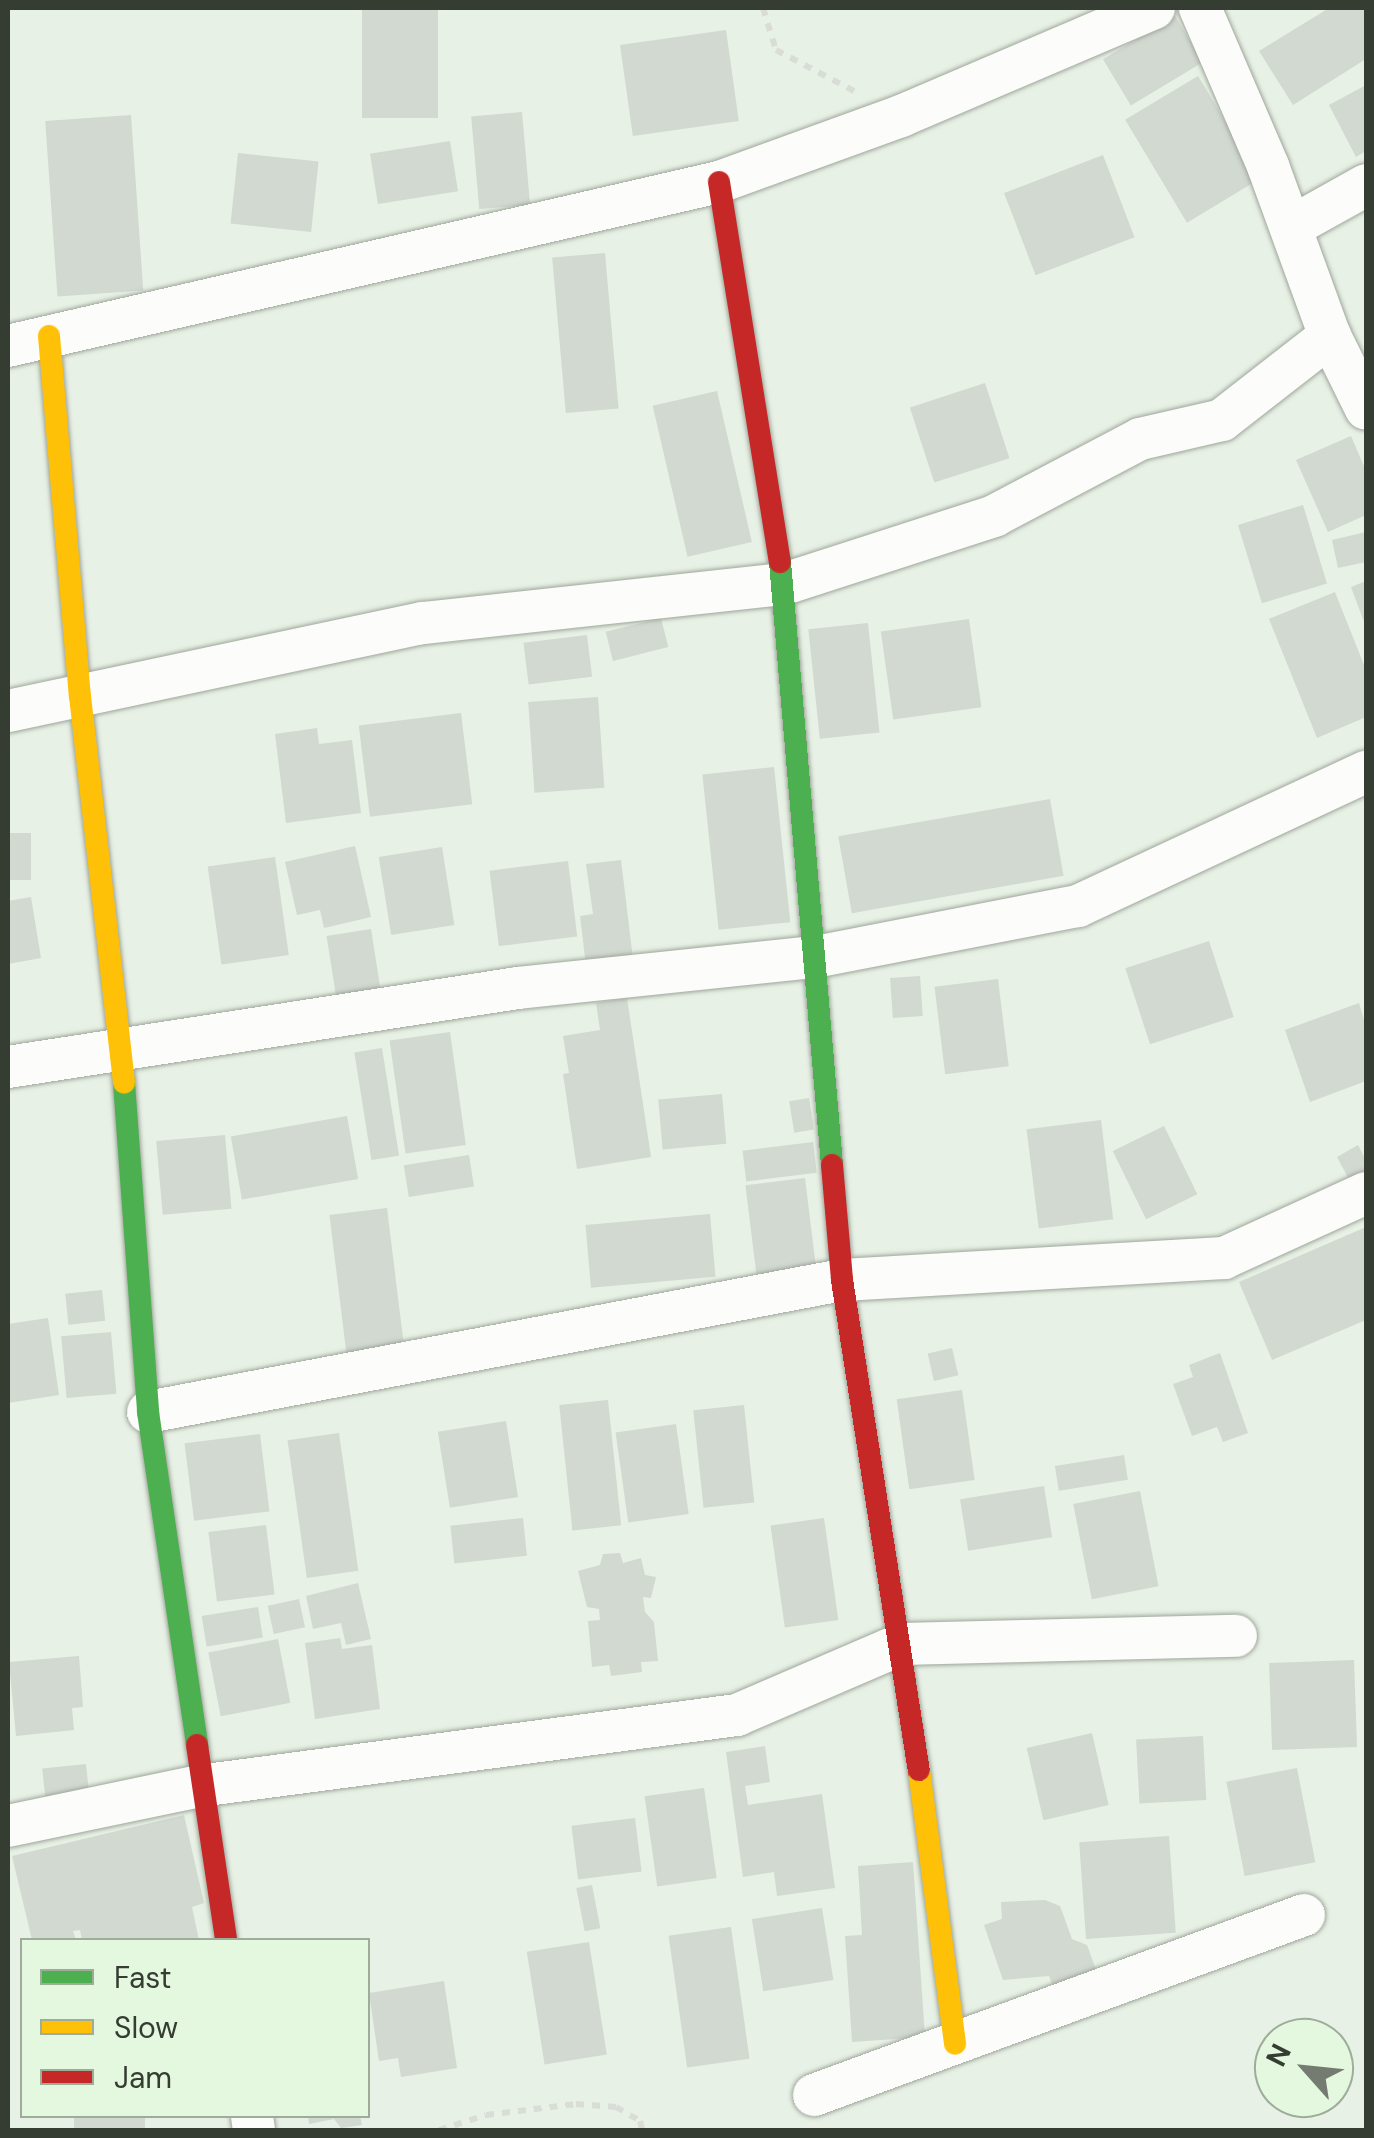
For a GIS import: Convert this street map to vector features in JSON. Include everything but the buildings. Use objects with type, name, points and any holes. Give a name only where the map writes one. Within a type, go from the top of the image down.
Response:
[{"type":"street","points":[[8,346],[719,182],[902,116],[1154,8]]},
{"type":"street","points":[[1200,8],[1291,227],[1330,336],[1366,409]]},
{"type":"street","points":[[719,182],[784,584],[842,1280],[902,1644],[954,2044]]},
{"type":"street","points":[[1291,227],[1366,185]]},
{"type":"street","points":[[49,336],[80,696],[121,1046],[148,1412],[200,1786],[226,1938]]},
{"type":"street","points":[[8,712],[423,623],[784,584],[994,516],[1140,439],[1222,420],[1330,336]]},
{"type":"street","points":[[8,1067],[121,1046],[518,988],[815,956],[1078,906],[1366,772]]},
{"type":"street","points":[[148,1412],[842,1280],[1224,1258],[1366,1193]]},
{"type":"street","points":[[8,1826],[200,1786],[738,1715],[902,1644],[1236,1636]]},
{"type":"street","points":[[814,2095],[1304,1914]]},
{"type":"path","points":[[763,8],[776,50],[902,116]]},
{"type":"path","points":[[439,2130],[486,2115],[576,2104],[616,2107],[640,2121],[642,2130]]},
{"type":"traffic: fast","points":[[780,562],[832,1165]]},
{"type":"traffic: fast","points":[[124,1083],[148,1412],[197,1745]]},
{"type":"traffic: slow","points":[[49,336],[80,696],[124,1083]]},
{"type":"traffic: slow","points":[[919,1770],[955,2044]]},
{"type":"traffic: jam","points":[[719,182],[780,562]]},
{"type":"traffic: jam","points":[[832,1165],[842,1280],[919,1770]]},
{"type":"traffic: jam","points":[[197,1745],[226,1938]]}]
